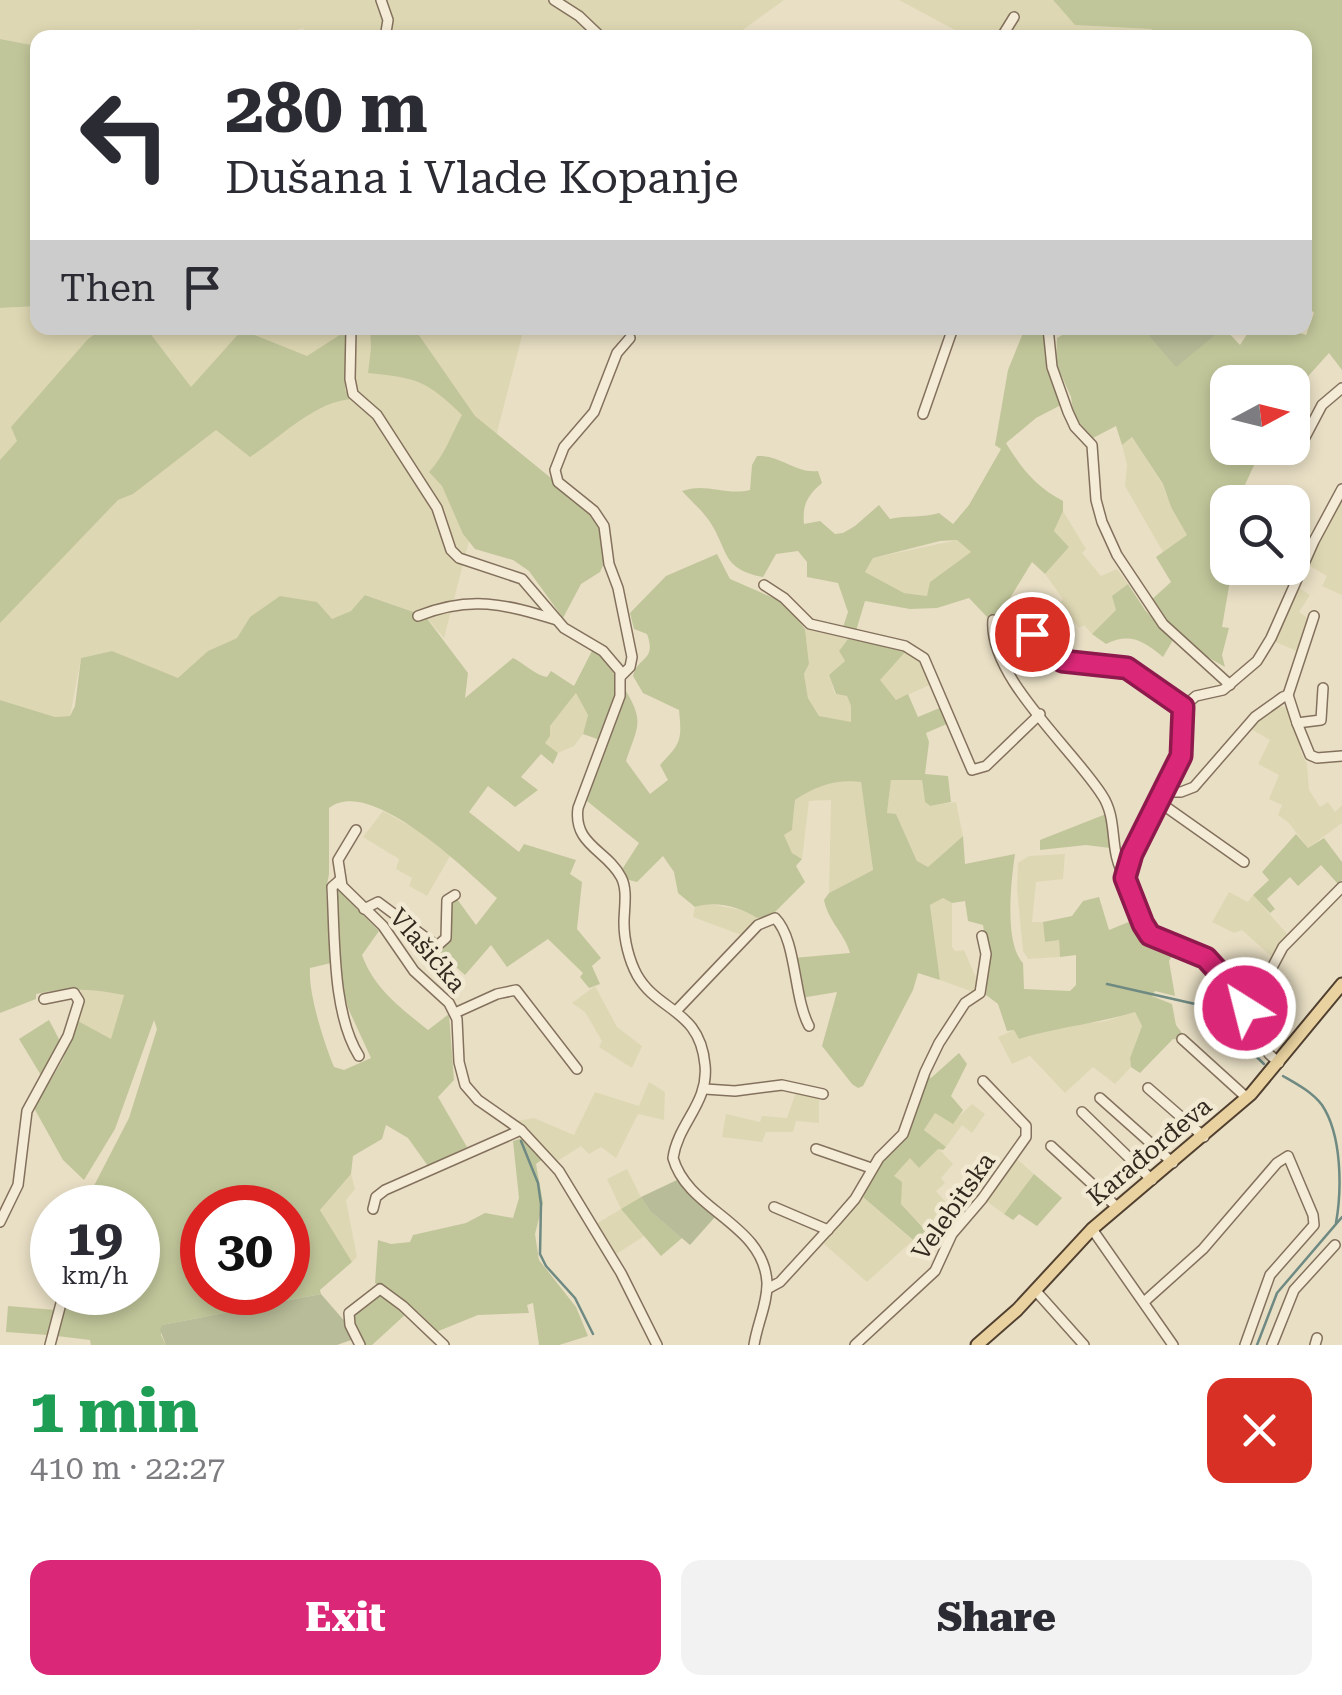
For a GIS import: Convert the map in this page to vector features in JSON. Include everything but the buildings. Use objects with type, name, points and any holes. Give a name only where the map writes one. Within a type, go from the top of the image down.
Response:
[{"type":"main road","name":"Karađorđeva","points":[[977,1345],[1036,1290],[1092,1228],[1247,1098],[1342,984]]},
{"type":"street","points":[[381,0],[388,20],[387,30]]},
{"type":"street","points":[[554,0],[594,30]]},
{"type":"street","points":[[1006,30],[1014,17]]},
{"type":"street","points":[[352,335],[353,394],[377,415],[437,508],[451,550],[459,558],[522,579],[570,633],[607,654],[621,676],[620,696],[577,817],[584,840],[617,871],[623,882],[626,942],[636,974],[650,992],[677,1010],[701,1045],[705,1089],[674,1152],[674,1164],[689,1187],[751,1241],[764,1270],[767,1289],[754,1345]]},
{"type":"street","points":[[923,414],[951,335]]},
{"type":"street","points":[[1049,335],[1052,367],[1068,412],[1092,445],[1096,500],[1117,555],[1163,624],[1230,684]]},
{"type":"street","points":[[621,676],[630,667],[632,657],[606,532],[594,511],[558,482],[555,470],[564,447],[594,412],[616,353],[630,338]]},
{"type":"street","points":[[1310,427],[1317,412],[1342,388]]},
{"type":"street","points":[[1125,878],[1132,854],[1182,752],[1183,707],[1196,696],[1216,693],[1252,667],[1267,645],[1342,489]]},
{"type":"street","points":[[764,585],[784,598],[810,624],[906,646],[924,658],[972,770],[986,766],[1040,714]]},
{"type":"street","points":[[418,616],[467,602],[503,604],[560,621]]},
{"type":"street","points":[[1013,608],[1057,658],[1127,668],[1183,707]]},
{"type":"street","points":[[1314,616],[1288,695],[1310,755],[1342,756]]},
{"type":"street","points":[[993,620],[992,639],[1001,664],[1103,796],[1112,823],[1116,861],[1150,935],[1206,958],[1226,980],[1269,1054],[1279,1063]]},
{"type":"street","points":[[1297,723],[1321,720],[1323,688]]},
{"type":"street","points":[[1165,792],[1182,792],[1194,786],[1255,718],[1288,695]]},
{"type":"street","points":[[1159,802],[1244,862]]},
{"type":"street","points":[[356,830],[338,860],[340,880],[332,887],[339,981],[348,1034],[359,1056]]},
{"type":"street","name":"Vlašićka","points":[[340,880],[351,898],[383,926],[409,966],[455,1012],[465,1085],[478,1100],[521,1130],[549,1159],[574,1193],[620,1272],[657,1345]]},
{"type":"street","points":[[1245,1008],[1257,996],[1283,947],[1342,887]]},
{"type":"street","points":[[364,909],[378,902],[437,946],[446,938],[447,900],[455,896]]},
{"type":"street","points":[[677,1010],[758,925],[776,918],[784,928],[802,1011],[809,1026]]},
{"type":"street","points":[[767,1289],[780,1282],[828,1230],[855,1199],[871,1168],[903,1134],[924,1072],[939,1043],[965,1004],[980,993],[986,954],[982,936]]},
{"type":"street","points":[[455,1012],[516,990],[577,1069]]},
{"type":"street","points":[[0,1222],[18,1184],[27,1111],[68,1036],[79,1001],[74,993],[44,999]]},
{"type":"street","points":[[1182,1039],[1247,1098]]},
{"type":"street","name":"Velebitska","points":[[854,1345],[935,1271],[952,1234],[1026,1137],[1026,1126],[983,1081]]},
{"type":"street","points":[[705,1089],[736,1091],[782,1085],[823,1094]]},
{"type":"street","points":[[1148,1088],[1204,1137]]},
{"type":"street","points":[[1100,1098],[1173,1163]]},
{"type":"street","points":[[1082,1112],[1152,1180]]},
{"type":"street","points":[[373,1209],[376,1198],[385,1190],[521,1130]]},
{"type":"street","points":[[1051,1146],[1118,1208]]},
{"type":"street","points":[[816,1149],[871,1168]]},
{"type":"street","points":[[1144,1302],[1203,1248],[1282,1158],[1288,1156],[1314,1221],[1308,1234],[1270,1275],[1244,1345]]},
{"type":"street","points":[[774,1208],[828,1230]]},
{"type":"street","points":[[1092,1228],[1173,1345]]},
{"type":"street","points":[[1272,1345],[1294,1290],[1335,1245]]},
{"type":"street","points":[[360,1345],[350,1325],[350,1313],[380,1289],[444,1345]]},
{"type":"street","points":[[1036,1290],[1084,1345]]},
{"type":"street","points":[[50,1345],[58,1315]]},
{"type":"shaded area","points":[[0,0],[784,0],[743,30],[30,30],[30,45],[0,39]]},
{"type":"shaded area","points":[[899,0],[1053,0],[1075,25],[1153,30],[955,30]]},
{"type":"shaded area","points":[[30,306],[30,335],[522,335],[444,638],[425,616],[366,595],[351,611],[331,620],[250,617],[237,638],[208,651],[178,679],[112,651],[81,658],[70,716],[55,717],[0,700],[0,308]]},
{"type":"shaded area","points":[[1132,437],[1163,485],[1188,535],[1163,552],[1125,486],[1127,465],[1122,445]]},
{"type":"shaded area","points":[[1342,499],[1342,595],[1322,586],[1327,576],[1310,566],[1310,558]]},
{"type":"shaded area","points":[[1063,511],[1086,549],[1082,553],[1101,576],[1117,569],[1128,584],[1113,596],[1116,610],[1092,634],[1084,625],[1079,628],[1045,574],[1069,547],[1054,531]]},
{"type":"shaded area","points":[[957,540],[971,552],[930,582],[928,596],[904,593],[865,572],[873,558]]},
{"type":"shaded area","points":[[1296,586],[1310,595],[1299,612],[1309,619],[1297,651],[1273,641]]},
{"type":"shaded area","points":[[805,629],[848,639],[839,651],[845,661],[829,675],[835,694],[847,696],[851,723],[819,716],[808,698]]},
{"type":"shaded area","points":[[907,650],[923,662],[932,684],[896,700],[879,680]]},
{"type":"shaded area","points":[[577,692],[588,715],[583,734],[574,746],[558,753],[544,743],[550,736],[550,726]]},
{"type":"shaded area","points":[[1276,706],[1292,713],[1307,764],[1309,790],[1320,807],[1328,802],[1335,812],[1342,805],[1342,823],[1308,848],[1278,815],[1282,805],[1269,799],[1279,775],[1258,764],[1270,740],[1251,729]]},
{"type":"shaded area","points":[[844,780],[861,781],[873,870],[829,893],[831,800],[809,801],[802,859],[792,853],[784,835],[792,830],[795,800],[813,788]]},
{"type":"shaded area","points":[[891,780],[922,780],[929,806],[956,802],[963,836],[928,867],[918,862],[896,815],[887,813]]},
{"type":"shaded area","points":[[383,811],[419,831],[450,856],[427,896],[409,886],[412,878],[396,869],[399,859],[363,837]]},
{"type":"shaded area","points":[[1065,854],[1063,879],[1036,882],[1032,922],[1043,922],[1045,942],[1059,939],[1060,957],[1028,959],[1023,951],[1018,863],[1029,856]]},
{"type":"shaded area","points":[[1229,892],[1248,902],[1253,895],[1288,935],[1271,956],[1242,930],[1234,933],[1212,922]]},
{"type":"shaded area","points":[[943,898],[952,903],[952,947],[955,951],[964,950],[980,987],[976,993],[940,980],[930,905]]},
{"type":"shaded area","points":[[706,903],[746,911],[757,918],[744,936],[693,917],[695,907]]},
{"type":"shaded area","points":[[595,986],[617,1027],[642,1046],[632,1068],[599,1047],[602,1041],[585,1012],[572,1003]]},
{"type":"shaded area","points":[[81,989],[124,994],[111,1040],[78,1021]]},
{"type":"shaded area","points":[[1135,1012],[1142,1026],[1130,1058],[1131,1067],[1115,1084],[1093,1067],[1065,1093],[1030,1056],[1012,1064],[998,1037],[1014,1030],[1019,1039]]},
{"type":"shaded area","points":[[649,1082],[665,1092],[664,1120],[638,1114],[616,1158],[601,1147],[589,1154],[581,1146],[556,1162],[517,1121],[534,1118],[574,1135],[595,1092],[639,1106]]},
{"type":"shaded area","points":[[796,1092],[819,1098],[819,1123],[796,1121],[793,1132],[766,1132],[762,1142],[722,1137],[726,1114],[760,1122],[762,1116],[787,1118]]},
{"type":"shaded area","points":[[972,1104],[985,1114],[972,1133],[962,1125],[946,1147],[924,1130],[935,1112],[952,1123]]},
{"type":"shaded area","points":[[938,1148],[953,1164],[941,1178],[945,1183],[936,1191],[960,1219],[942,1245],[933,1236],[922,1248],[912,1241],[867,1282],[822,1242],[863,1197],[912,1240],[926,1230],[901,1204],[894,1176],[911,1157]]},
{"type":"shaded area","points":[[1017,1159],[1034,1174],[1004,1214],[986,1201]]},
{"type":"shaded area","points":[[627,1169],[641,1197],[621,1209],[607,1179]]},
{"type":"shaded area","points":[[351,1174],[355,1189],[346,1200],[357,1257],[352,1262],[320,1210]]},
{"type":"shaded area","points":[[621,1209],[644,1236],[615,1255],[596,1224]]},
{"type":"green space","points":[[1053,0],[1342,0],[1342,370],[1329,353],[1310,374],[1310,365],[1210,365],[1210,465],[1254,465],[1245,485],[1210,485],[1210,585],[1229,585],[1222,627],[1229,628],[1222,655],[1225,667],[1184,639],[1149,602],[1171,582],[1156,557],[1187,535],[1163,484],[1132,437],[1122,445],[1116,426],[1093,438],[1074,417],[1071,397],[1056,363],[1057,338],[1148,335],[1176,366],[1215,335],[1231,335],[1240,345],[1246,335],[1312,335],[1312,30],[1075,25]]},
{"type":"green space","points":[[0,39],[30,45],[30,306],[0,308]]},
{"type":"green space","points":[[93,335],[151,335],[191,387],[238,335],[254,335],[307,356],[346,335],[345,390],[351,399],[311,414],[250,457],[216,430],[133,494],[118,500],[0,623],[0,460],[17,441],[11,427]]},
{"type":"green space","points":[[370,335],[419,335],[475,416],[589,509],[602,532],[606,559],[600,572],[581,584],[563,618],[529,571],[513,560],[475,549],[463,534],[442,486],[429,472],[462,415],[420,383],[368,373]]},
{"type":"green space","points":[[1022,335],[1044,335],[1049,374],[1061,405],[1036,418],[1006,443],[1030,476],[1063,501],[1054,531],[1069,547],[1045,574],[1032,562],[1010,598],[1009,607],[989,619],[969,598],[937,608],[910,609],[865,601],[856,631],[843,627],[848,612],[838,583],[807,577],[807,562],[798,551],[776,554],[763,577],[740,569],[728,557],[707,518],[682,491],[750,490],[752,465],[757,456],[766,456],[803,470],[818,471],[822,483],[807,500],[804,524],[820,521],[835,534],[843,533],[879,505],[890,519],[939,513],[953,524],[969,505],[1001,449],[995,445],[1008,370]],"holes":[[[957,540],[971,552],[930,582],[927,596],[904,593],[865,572],[873,558],[940,541]]]},
{"type":"green space","points":[[1148,335],[1215,335],[1176,367]]},
{"type":"green space","points":[[717,554],[730,579],[785,603],[805,629],[809,664],[804,674],[808,698],[819,716],[851,722],[847,696],[836,694],[829,675],[845,661],[839,651],[848,639],[907,650],[880,680],[896,700],[908,694],[918,717],[942,707],[949,723],[926,733],[929,742],[925,774],[948,776],[951,802],[930,806],[925,802],[922,780],[891,780],[887,813],[896,814],[917,861],[928,867],[963,836],[965,864],[1015,854],[1011,927],[1023,963],[1024,989],[1070,991],[1076,985],[1076,955],[1060,957],[1059,940],[1045,942],[1043,922],[1072,916],[1083,901],[1099,897],[1109,930],[1136,919],[1153,943],[1176,949],[1169,961],[1175,996],[1155,991],[1152,996],[1172,1004],[1176,1025],[1182,1033],[1180,1040],[1173,1039],[1140,1073],[1131,1067],[1130,1058],[1142,1026],[1135,1012],[1019,1039],[1014,1030],[1007,1031],[998,1004],[986,995],[989,962],[983,925],[968,921],[965,901],[952,903],[943,898],[930,905],[940,980],[918,973],[863,1086],[852,1084],[822,1046],[837,992],[801,998],[793,958],[850,953],[824,900],[829,893],[873,870],[861,782],[826,785],[795,800],[792,830],[784,835],[792,853],[802,859],[796,866],[805,882],[771,916],[757,918],[719,905],[695,907],[678,893],[674,872],[663,856],[637,882],[625,879],[621,871],[639,843],[587,801],[626,691],[636,711],[637,725],[626,761],[650,794],[668,780],[660,765],[676,746],[680,729],[679,710],[643,693],[633,676],[650,649],[647,634],[634,629],[630,613],[666,576]]},
{"type":"green space","points":[[1128,584],[1145,610],[1173,640],[1163,657],[1136,640],[1106,644],[1092,634],[1116,610],[1112,596]]},
{"type":"green space","points":[[365,595],[425,616],[468,673],[465,698],[513,658],[547,677],[551,671],[574,686],[593,649],[613,671],[617,692],[600,740],[583,734],[588,715],[576,693],[550,726],[545,743],[558,753],[553,764],[541,754],[521,777],[538,790],[515,807],[488,786],[469,812],[519,852],[524,844],[576,860],[570,874],[582,882],[577,929],[601,958],[592,966],[600,984],[589,988],[580,977],[583,973],[548,939],[507,967],[491,945],[465,975],[435,948],[449,942],[451,905],[457,899],[476,925],[497,898],[417,830],[392,815],[368,804],[347,801],[329,808],[326,890],[331,963],[310,968],[310,978],[334,1067],[344,1070],[371,1058],[348,1008],[341,981],[337,889],[379,931],[362,955],[381,988],[428,1030],[449,1014],[454,1080],[438,1097],[467,1147],[428,1166],[408,1138],[386,1125],[382,1139],[353,1156],[351,1174],[320,1210],[352,1262],[320,1290],[321,1294],[310,1296],[310,1185],[180,1185],[180,1315],[213,1315],[162,1325],[166,1345],[91,1345],[90,1340],[57,1336],[63,1315],[160,1315],[160,1185],[94,1185],[129,1118],[157,1029],[154,1020],[115,1129],[84,1180],[63,1160],[34,1108],[62,1061],[78,1021],[111,1039],[124,995],[80,990],[47,992],[0,1013],[0,700],[55,717],[70,716],[75,706],[81,658],[112,651],[178,678],[208,651],[237,638],[250,617],[280,596],[317,602],[332,619],[351,611]]},
{"type":"green space","points":[[1106,814],[1110,848],[1086,845],[1040,850],[1040,840]]},
{"type":"green space","points":[[1296,834],[1308,848],[1324,838],[1342,862],[1342,880],[1338,884],[1321,865],[1298,886],[1290,877],[1267,899],[1275,909],[1270,913],[1253,895],[1269,880],[1262,872]]},
{"type":"green space","points":[[49,1020],[60,1041],[42,1077],[19,1039]]},
{"type":"green space","points":[[959,1053],[967,1064],[951,1096],[963,1110],[953,1124],[935,1113],[924,1130],[946,1147],[938,1149],[919,1168],[910,1158],[894,1176],[902,1182],[901,1204],[926,1231],[913,1240],[863,1197],[883,1159],[906,1138],[926,1075],[931,1078]]},
{"type":"green space","points":[[523,1138],[544,1158],[536,1164],[543,1203],[535,1234],[539,1260],[576,1307],[588,1336],[559,1345],[539,1345],[533,1303],[527,1305],[529,1313],[478,1315],[436,1332],[419,1313],[375,1283],[378,1240],[391,1244],[410,1242],[413,1235],[466,1223],[485,1213],[513,1218],[519,1198],[513,1141]]},
{"type":"green space","points":[[1034,1174],[1062,1198],[1037,1226],[1019,1214],[1013,1220],[1004,1214]]},
{"type":"green space","points":[[677,1180],[715,1217],[690,1245],[650,1211],[641,1197]]},
{"type":"green space","points":[[641,1197],[650,1211],[682,1238],[661,1256],[621,1209]]},
{"type":"green space","points":[[321,1294],[347,1324],[354,1339],[337,1345],[166,1345],[160,1330],[162,1325],[213,1315],[310,1315],[310,1296]]},
{"type":"green space","points":[[375,1294],[383,1294],[407,1313],[372,1345],[366,1345],[353,1315]]},
{"type":"green space","points":[[8,1306],[30,1308],[30,1315],[54,1315],[48,1335],[6,1332]]},
{"type":"waterway","points":[[1107,984],[1204,1006],[1264,1064]]},
{"type":"waterway","points":[[1283,1076],[1314,1096],[1329,1117],[1339,1162],[1336,1223]]},
{"type":"waterway","points":[[521,1141],[538,1183],[540,1254],[575,1298],[593,1334]]},
{"type":"waterway","points":[[1257,1345],[1277,1293],[1342,1217]]},
{"type":"route","points":[[1032,634],[1062,661],[1127,668],[1183,707],[1181,756],[1132,854],[1125,878],[1150,935],[1206,958],[1245,1008]]}]
